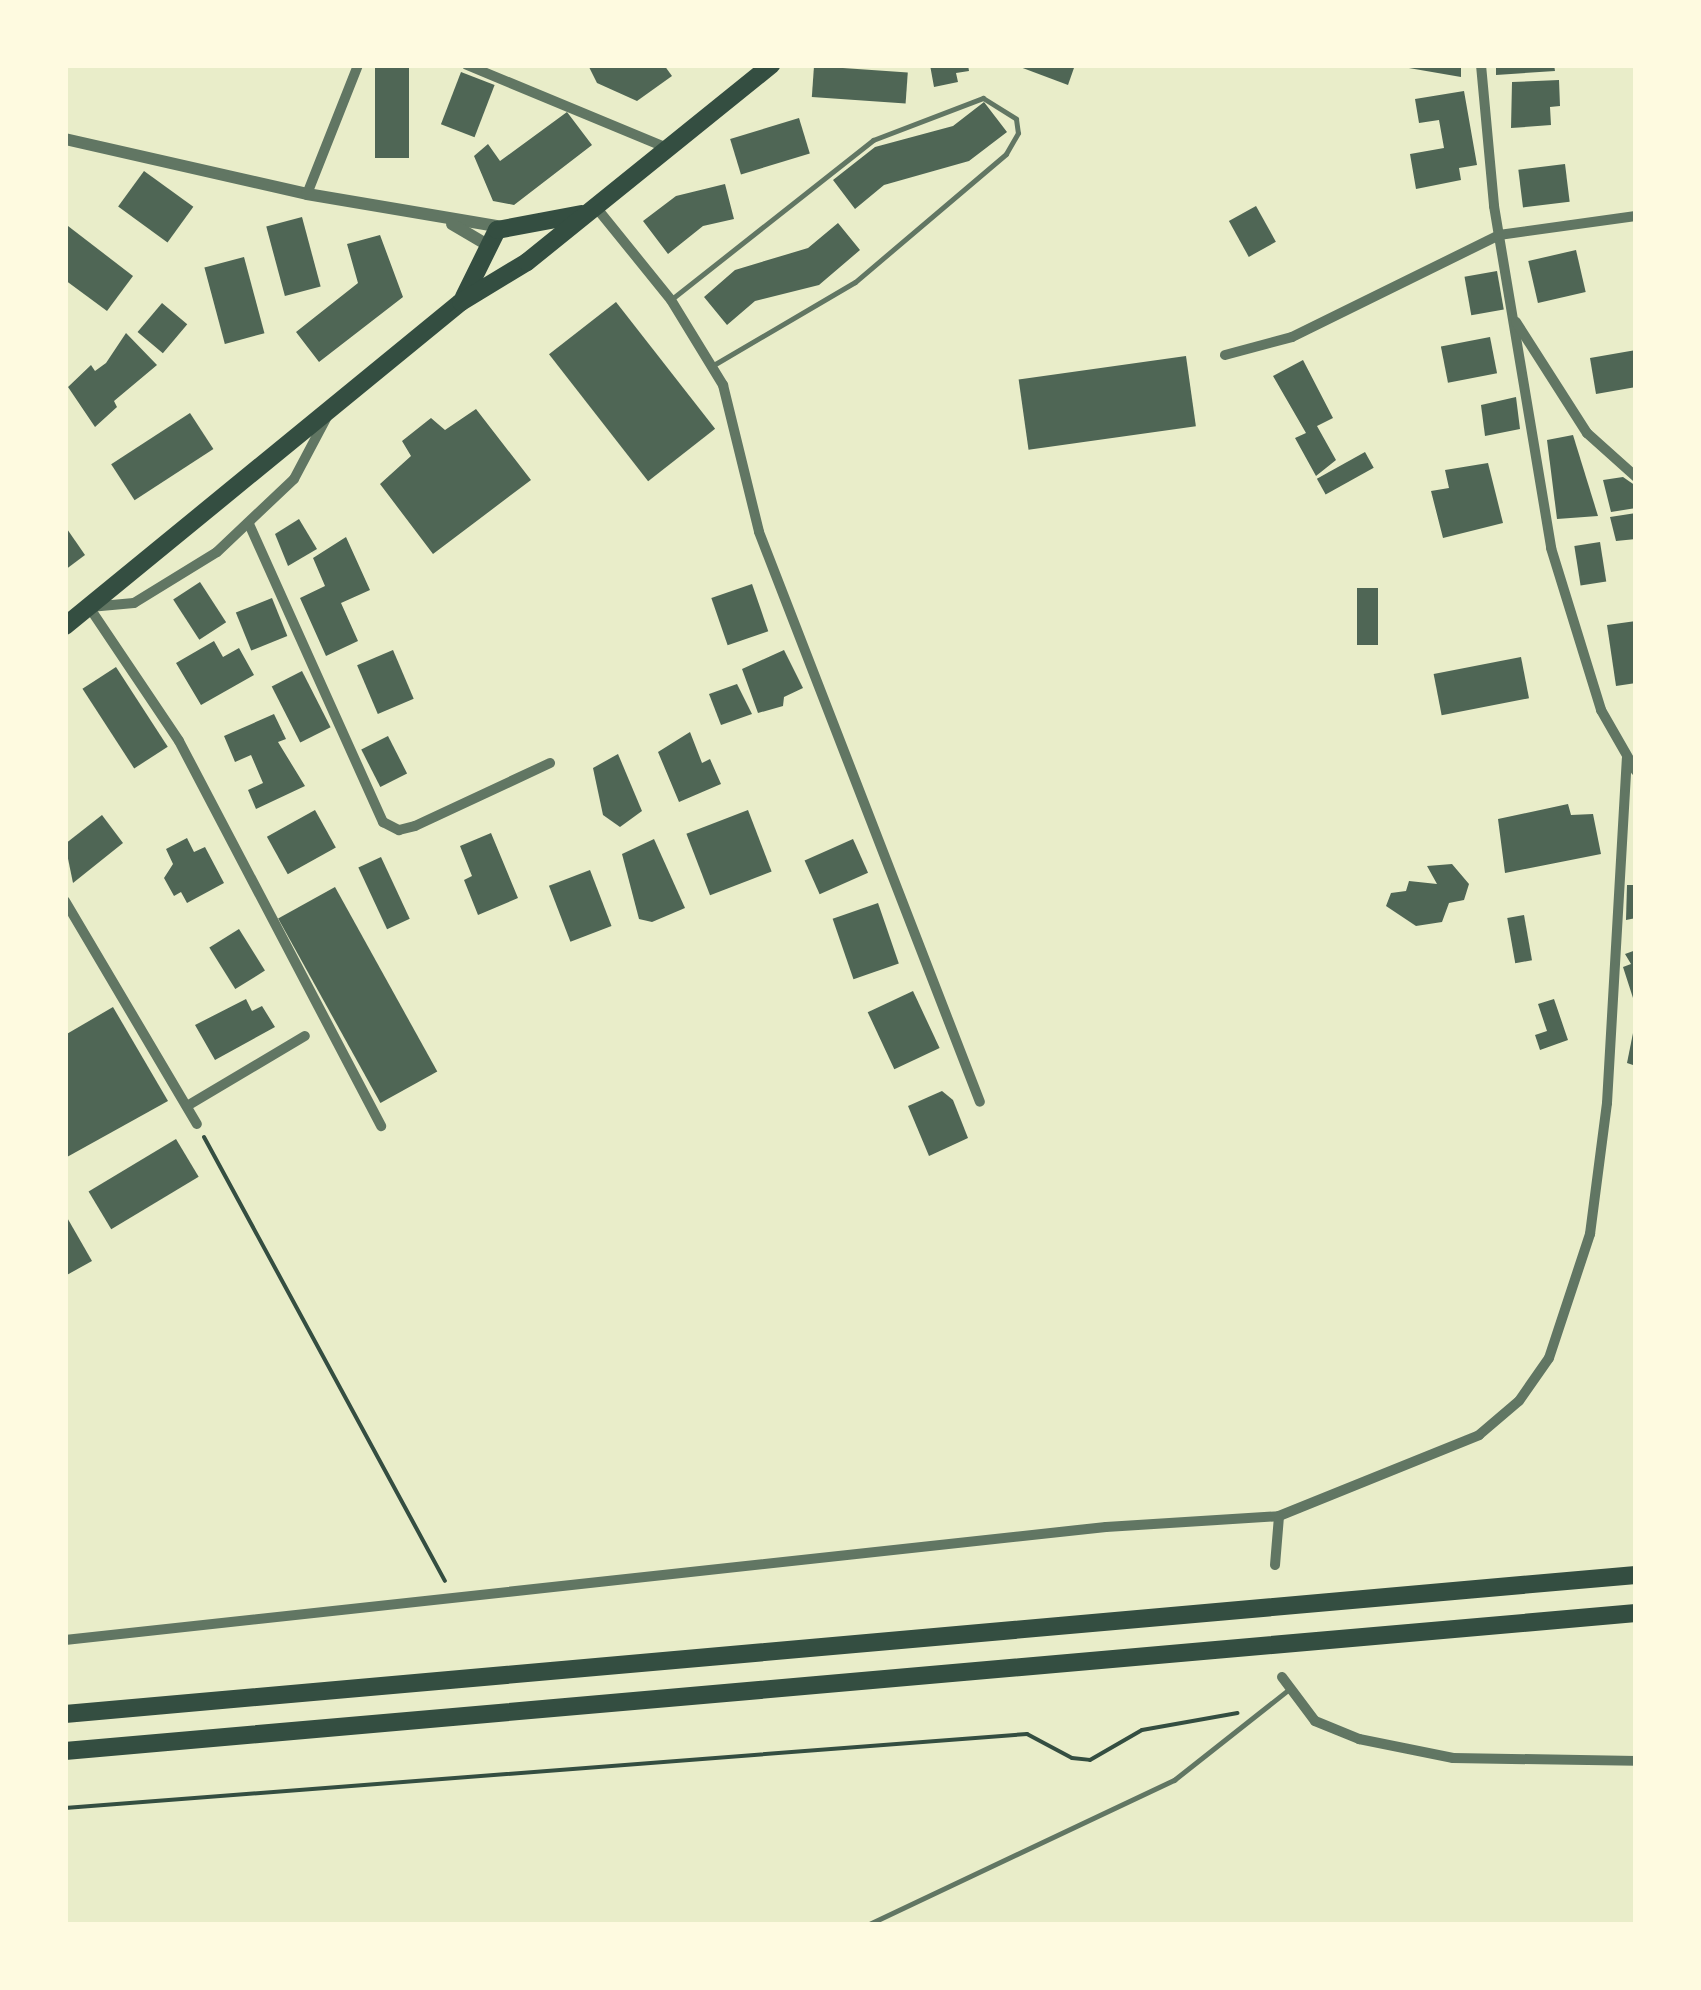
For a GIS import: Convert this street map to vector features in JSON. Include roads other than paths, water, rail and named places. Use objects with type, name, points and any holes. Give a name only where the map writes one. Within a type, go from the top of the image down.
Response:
[{"type":"main road","points":[[65,626],[461,302],[530,258],[771,65]]},
{"type":"main road","points":[[461,302],[489,249],[510,227],[589,209]]},
{"type":"main road","points":[[510,227],[530,237],[530,258]]},
{"type":"main road","points":[[489,249],[499,265],[513,269]]},
{"type":"main road","points":[[65,1714],[1636,1575]]},
{"type":"main road","points":[[65,1750],[1636,1613]]},
{"type":"street","points":[[307,194],[358,65]]},
{"type":"street","points":[[466,65],[667,148]]},
{"type":"street","points":[[1480,65],[1498,235],[1516,322],[1554,563],[1602,710],[1636,772]]},
{"type":"street","points":[[65,139],[307,194],[445,220],[510,227]]},
{"type":"street","points":[[589,209],[670,300],[712,366],[735,419],[759,532],[980,1102]]},
{"type":"street","points":[[1225,355],[1292,337],[1498,235],[1636,216]]},
{"type":"street","points":[[445,220],[489,249]]},
{"type":"street","points":[[1516,322],[1580,424],[1636,477]]},
{"type":"street","points":[[330,410],[299,472],[249,524],[149,596],[89,608],[178,741],[381,1126]]},
{"type":"street","points":[[249,524],[383,822],[399,830],[415,826],[550,763]]},
{"type":"street","points":[[65,1640],[1118,1526],[1279,1516],[1479,1435],[1519,1401],[1555,1346],[1582,1267],[1601,1171],[1626,758]]},
{"type":"street","points":[[66,903],[197,1124]]},
{"type":"street","points":[[186,1106],[305,1036]]},
{"type":"street","points":[[1275,1565],[1279,1516]]},
{"type":"street","points":[[1282,1677],[1315,1722],[1411,1751],[1573,1765],[1636,1761]]},
{"type":"lane","points":[[670,300],[873,140],[983,98],[1016,119],[1018,133],[1006,154],[855,282],[712,366]]},
{"type":"lane","points":[[866,1925],[1174,1780],[1288,1690]]}]
